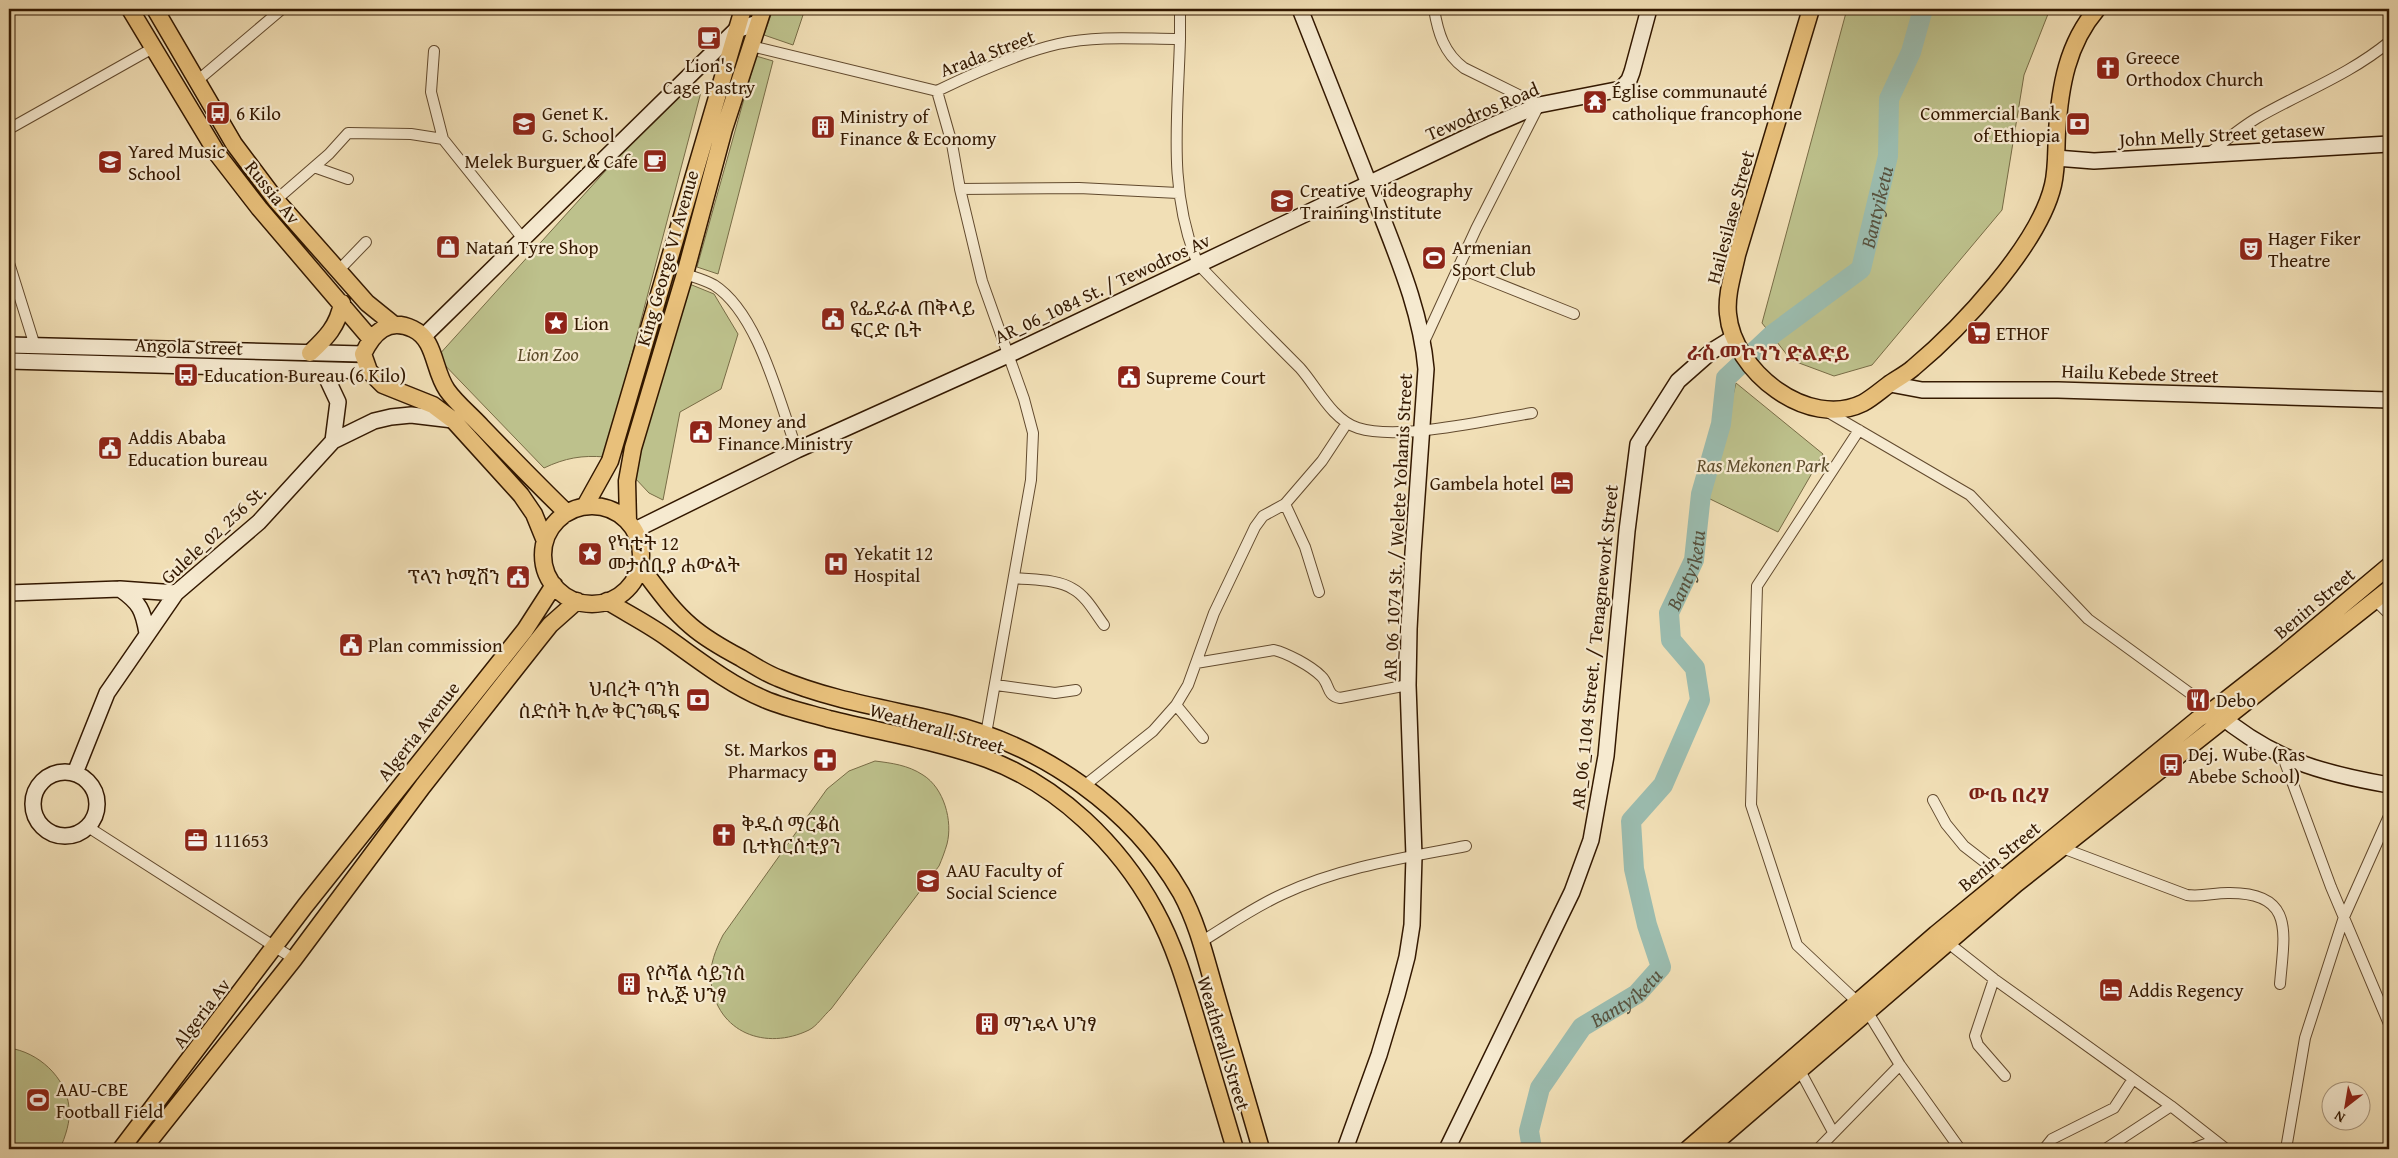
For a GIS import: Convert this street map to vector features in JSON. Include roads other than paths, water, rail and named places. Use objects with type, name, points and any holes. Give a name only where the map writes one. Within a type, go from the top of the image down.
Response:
[{"type":"main road","name":"Russia Av","points":[[130,9],[218,155],[259,208],[370,338]]},
{"type":"main road","name":"Russia Av","points":[[155,9],[234,144],[276,200],[367,303],[393,324]]},
{"type":"main road","name":"King George VI Avenue","points":[[584,506],[610,461],[743,9]]},
{"type":"main road","name":"AR_06_1074 St. / Welete Yohanis Street","points":[[1300,9],[1396,253],[1424,342],[1426,369],[1423,430],[1412,553],[1408,684],[1414,856],[1413,906],[1408,957],[1379,1055],[1345,1149]]},
{"type":"main road","name":"Tewodros Road","points":[[1369,184],[1539,105],[1621,89],[1629,80],[1632,72],[1649,9]]},
{"type":"main road","name":"Hailesilase Street","points":[[1811,9],[1730,286],[1728,314],[1734,338],[1748,362],[1767,382],[1784,396],[1806,406],[1825,410],[1844,409],[1864,403],[1911,370],[1953,332],[2010,265],[2035,228],[2048,201],[2054,183],[2061,92],[2066,65],[2080,31],[2097,9]]},
{"type":"main road","points":[[424,336],[736,30],[760,16]]},
{"type":"main road","name":"King George VI Avenue","points":[[631,526],[627,481],[629,464],[685,274],[724,129],[760,16]]},
{"type":"main road","points":[[166,71],[184,58]]},
{"type":"main road","points":[[218,155],[234,144]]},
{"type":"main road","name":"John Melly Street getasew","points":[[2056,158],[2094,161],[2389,144]]},
{"type":"main road","name":"AR_06_1084 St. / Tewodros Av","points":[[631,526],[1008,355],[1369,184]]},
{"type":"main road","points":[[680,228],[697,229]]},
{"type":"main road","points":[[310,353],[328,337],[336,324],[342,303]]},
{"type":"main road","points":[[545,541],[534,514],[522,495],[452,420],[433,405],[383,385],[369,371],[363,354],[370,338],[380,329],[393,324],[412,328],[424,336],[430,347],[438,374],[448,390],[567,513]]},
{"type":"main road","name":"AR_06_1104 Street. / Tenagnework Street","points":[[1447,1149],[1572,892],[1591,840],[1606,756],[1632,483],[1638,444],[1678,381],[1712,351],[1734,338]]},
{"type":"main road","points":[[9,345],[363,354]]},
{"type":"main road","name":"Angola Street","points":[[9,361],[369,371]]},
{"type":"main road","points":[[323,370],[338,402],[333,441]]},
{"type":"main road","name":"Hailu Kebede Street","points":[[1890,384],[1922,390],[2058,390],[2389,400]]},
{"type":"main road","name":"Gulele_02_256 St.","points":[[75,773],[106,693],[176,593],[259,522],[333,441],[374,421],[390,417],[411,415],[452,420]]},
{"type":"main road","points":[[584,506],[608,509],[631,526],[641,548],[640,566],[634,582],[622,594],[608,601],[593,604],[577,602],[564,594],[554,585],[544,565],[545,541],[553,525],[567,513],[584,506]]},
{"type":"main road","points":[[640,566],[664,599],[690,626],[716,645],[776,678],[811,690],[986,734],[1028,752],[1084,786],[1116,812],[1143,841],[1166,871],[1187,906],[1200,942],[1261,1149]]},
{"type":"main road","name":"Benin Street","points":[[2288,661],[2389,566]]},
{"type":"main road","name":"Algeria Avenue","points":[[311,899],[525,630],[554,585]]},
{"type":"main road","points":[[120,589],[134,599],[141,609],[147,633]]},
{"type":"main road","points":[[9,593],[120,589],[176,593]]},
{"type":"main road","name":"Benin Street","points":[[1708,1149],[1796,1064],[1862,1006],[2055,844],[2198,719],[2219,715],[2288,661],[2376,601],[2389,589]]},
{"type":"main road","name":"Weatherall Street","points":[[608,601],[669,639],[697,661],[734,685],[766,700],[802,712],[943,746],[988,760],[1018,773],[1042,787],[1085,819],[1129,868],[1161,921],[1189,994],[1235,1149]]},
{"type":"main road","name":"Algeria Avenue","points":[[330,911],[423,786],[550,625],[577,602]]},
{"type":"main road","points":[[766,700],[776,678]]},
{"type":"main road","points":[[469,698],[484,709]]},
{"type":"main road","points":[[2219,715],[2260,745],[2282,757],[2318,770],[2389,785]]},
{"type":"main road","points":[[60,772],[75,773],[87,780],[94,791],[97,804],[95,816],[88,827],[76,835],[61,836],[48,832],[38,822],[32,806],[35,791],[45,778],[60,772]]},
{"type":"main road","name":"Benin Street","points":[[1862,1006],[1947,942],[2010,881]]},
{"type":"main road","name":"Algeria Av","points":[[121,1149],[311,899]]},
{"type":"main road","name":"Algeria Av","points":[[143,1149],[330,911]]},
{"type":"main road","name":"Benin Street","points":[[1688,1149],[1796,1064]]},
{"type":"main road","points":[[138,1128],[139,1149]]},
{"type":"street","points":[[197,81],[282,9]]},
{"type":"street","points":[[1180,9],[1176,162],[1178,193],[1190,246],[1198,264],[1301,370],[1347,423],[1374,431],[1423,430],[1532,413]]},
{"type":"street","points":[[1424,342],[1458,268],[1539,105],[1464,68],[1454,60],[1442,39],[1434,9]]},
{"type":"street","name":"Arada Street","points":[[751,46],[937,91],[962,79],[1058,44],[1114,38],[1180,39]]},
{"type":"street","points":[[2207,155],[2256,118],[2338,77],[2367,60],[2389,42]]},
{"type":"street","points":[[9,129],[153,48]]},
{"type":"street","points":[[434,51],[431,92],[443,138],[524,240]]},
{"type":"street","points":[[937,91],[952,144],[960,189],[982,281],[1024,399],[1033,433],[1031,480],[986,734]]},
{"type":"street","points":[[276,200],[314,167],[348,133],[411,134],[443,138]]},
{"type":"street","points":[[314,167],[348,179]]},
{"type":"street","points":[[960,189],[1079,188],[1178,193]]},
{"type":"street","points":[[338,271],[366,242]]},
{"type":"street","points":[[9,263],[35,346]]},
{"type":"street","points":[[1458,268],[1574,314]]},
{"type":"street","points":[[685,274],[714,285],[730,300],[760,343],[797,450]]},
{"type":"street","points":[[1825,410],[1970,495],[2088,619],[2219,715]]},
{"type":"street","points":[[1084,786],[1153,731],[1176,705],[1196,664],[1214,613],[1255,528],[1263,516],[1285,504],[1322,461],[1347,423]]},
{"type":"street","points":[[1859,430],[1757,586],[1751,806],[1797,945],[1862,1006],[1900,1065],[1960,1149]]},
{"type":"street","points":[[1285,504],[1305,547],[1319,592]]},
{"type":"street","points":[[1015,578],[1053,583],[1075,589],[1084,597],[1104,625]]},
{"type":"street","points":[[2376,601],[2389,614]]},
{"type":"street","points":[[1196,664],[1274,650],[1284,652],[1320,674],[1330,695],[1334,697],[1340,698],[1408,684]]},
{"type":"street","points":[[996,684],[1055,692],[1076,690]]},
{"type":"street","points":[[1176,705],[1203,738]]},
{"type":"street","points":[[2282,757],[2330,887],[2389,1024]]},
{"type":"street","points":[[1933,800],[1946,824],[1964,846],[2010,881]]},
{"type":"street","points":[[2286,1149],[2305,1038],[2344,917],[2389,816]]},
{"type":"street","points":[[88,827],[294,959]]},
{"type":"street","points":[[2055,844],[2186,895],[2202,897],[2225,893],[2245,893],[2265,898],[2278,909],[2282,920],[2284,934],[2280,984]]},
{"type":"street","points":[[1200,942],[1282,895],[1329,876],[1368,864],[1466,846]]},
{"type":"street","points":[[1947,942],[1994,979],[2171,1106],[2226,1149]]},
{"type":"street","points":[[1994,979],[1975,1036],[1978,1045],[2004,1076]]},
{"type":"street","points":[[1796,1064],[1833,1132]]},
{"type":"street","points":[[1824,1147],[1833,1132],[1900,1065]]},
{"type":"street","points":[[2044,1149],[2052,1139],[2114,1108],[2134,1080]]},
{"type":"street","points":[[2107,1148],[2171,1106]]},
{"type":"street","points":[[2192,1149],[2214,1141]]},
{"type":"waterway","name":"Bantyiketu","points":[[1532,1149],[1529,1131],[1540,1088],[1582,1027],[1637,994],[1661,967],[1647,925],[1634,869],[1631,821],[1663,785],[1700,700],[1695,668],[1671,640],[1669,613],[1694,560],[1701,494],[1721,424],[1726,378],[1773,334],[1861,269],[1888,156],[1889,99],[1911,52],[1923,9]]},
{"type":"place","name":"Lion's Cage Pastry","points":[[709,38]]},
{"type":"place","name":"Greece Orthodox Church","points":[[2108,68]]},
{"type":"place","name":"Église communauté catholique francophone","points":[[1595,102]]},
{"type":"place","name":"6 Kilo","points":[[218,113]]},
{"type":"place","name":"Genet K. G. School","points":[[524,124]]},
{"type":"place","name":"Commercial Bank of Ethiopia","points":[[2078,124]]},
{"type":"place","name":"Ministry of Finance & Economy","points":[[823,127]]},
{"type":"place","name":"Melek Burguer & Cafe","points":[[655,161]]},
{"type":"place","name":"Yared Music School","points":[[110,162]]},
{"type":"place","name":"Creative Videography Training Institute","points":[[1282,201]]},
{"type":"place","name":"Natan Tyre Shop","points":[[448,247]]},
{"type":"place","name":"Hager Fiker Theatre","points":[[2251,249]]},
{"type":"place","name":"Armenian Sport Club","points":[[1434,258]]},
{"type":"place","name":"የፌደራል ጠቅላይ ፍርድ ቤት","points":[[833,319]]},
{"type":"place","name":"Lion","points":[[556,323]]},
{"type":"place","name":"ETHOF","points":[[1979,333]]},
{"type":"place","name":"Education Bureau (6 Kilo)","points":[[186,375]]},
{"type":"place","name":"Supreme Court","points":[[1129,377]]},
{"type":"place","name":"Money and Finance Ministry","points":[[701,432]]},
{"type":"place","name":"Addis Ababa Education bureau","points":[[110,448]]},
{"type":"place","name":"Gambela hotel","points":[[1562,483]]},
{"type":"place","name":"የካቲት 12 መታሰቢያ ሐውልት","points":[[590,554]]},
{"type":"place","name":"Yekatit 12 Hospital","points":[[836,564]]},
{"type":"place","name":"ፕላን ኮሚሽን","points":[[518,577]]},
{"type":"place","name":"Plan commission","points":[[351,645]]},
{"type":"place","name":"ህብረት ባንክ ስድስት ኪሎ ቅርንጫፍ","points":[[698,700]]},
{"type":"place","name":"Debo","points":[[2198,700]]},
{"type":"place","name":"St. Markos Pharmacy","points":[[825,760]]},
{"type":"place","name":"Dej. Wube (Ras Abebe School)","points":[[2171,765]]},
{"type":"place","name":"ቅዱስ ማርቆስ ቤተክርስቲያን","points":[[724,835]]},
{"type":"place","name":"111653","points":[[196,840]]},
{"type":"place","name":"AAU Faculty of Social Science","points":[[928,881]]},
{"type":"place","name":"የሶሻል ሳይንስ ኮሌጅ ህንፃ","points":[[629,984]]},
{"type":"place","name":"Addis Regency","points":[[2111,990]]},
{"type":"place","name":"ማንዴላ ህንፃ","points":[[987,1024]]},
{"type":"place","name":"AAU-CBE Football Field","points":[[38,1100]]},
{"type":"district","name":"ራስ መኮንን ድልድይ","points":[[1768,352]]},
{"type":"district","name":"ውቤ በረሃ","points":[[2009,794]]},
{"type":"park label","name":"Lion Zoo","points":[[548,354]]},
{"type":"park label","name":"Ras Mekonen Park","points":[[1763,465]]}]
